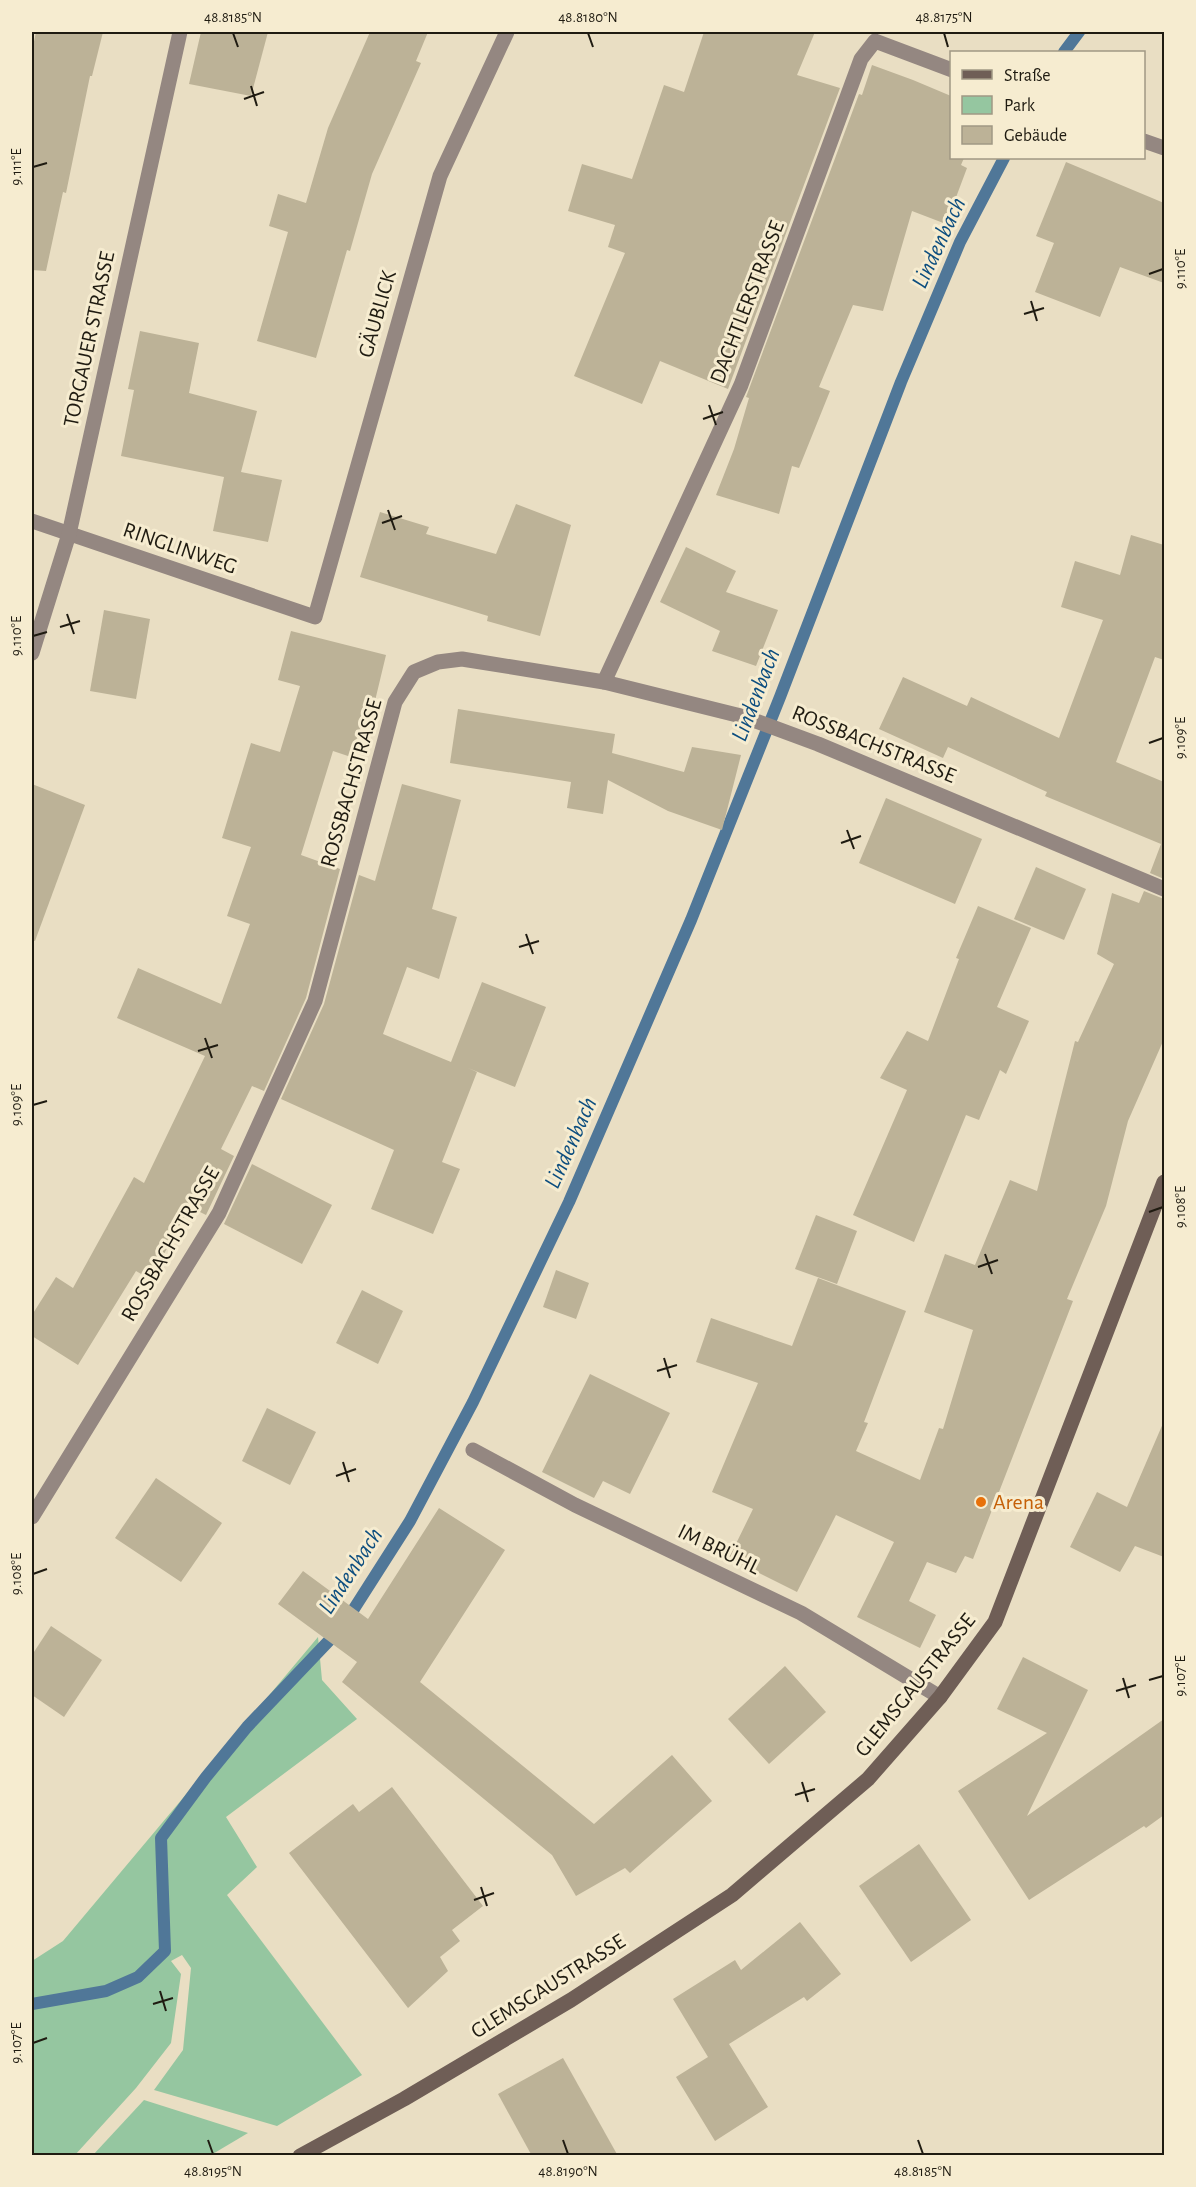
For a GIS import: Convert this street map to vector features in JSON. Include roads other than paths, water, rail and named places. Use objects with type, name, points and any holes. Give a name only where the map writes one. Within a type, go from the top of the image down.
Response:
[{"type":"main road","name":"GLEMSGAUSTRASSE","points":[[300,2156],[404,2099],[582,1994],[732,1895],[868,1779],[940,1697],[995,1622],[1164,1182]]},
{"type":"street","name":"TORGAUER STRASSE","points":[[32,653],[69,534],[180,32]]},
{"type":"street","name":"GÄUBLICK","points":[[315,617],[440,176],[507,32]]},
{"type":"street","name":"DACHTLERSTRASSE","points":[[604,682],[741,386],[861,59],[875,41],[950,70]]},
{"type":"street","points":[[1145,142],[1164,148]]},
{"type":"street","name":"RINGLINWEG","points":[[32,521],[315,617]]},
{"type":"street","name":"ROSSBACHSTRASSE","points":[[32,1517],[219,1213],[306,1023],[315,1001],[395,702],[414,672],[438,662],[462,659],[604,682],[746,717],[818,744],[1164,889]]},
{"type":"street","name":"IM BRÜHL","points":[[473,1450],[575,1505],[801,1613],[940,1697]]},
{"type":"waterway","name":"Lindenbach","points":[[1065,51],[1079,32]]},
{"type":"waterway","name":"Lindenbach","points":[[32,2004],[106,1991],[138,1977],[165,1951],[161,1838],[247,1727],[343,1626],[410,1521],[473,1402],[569,1202],[691,920],[780,697],[901,382],[960,242],[1003,159]]},
{"type":"place","name":"Arena","points":[[981,1502]]}]
